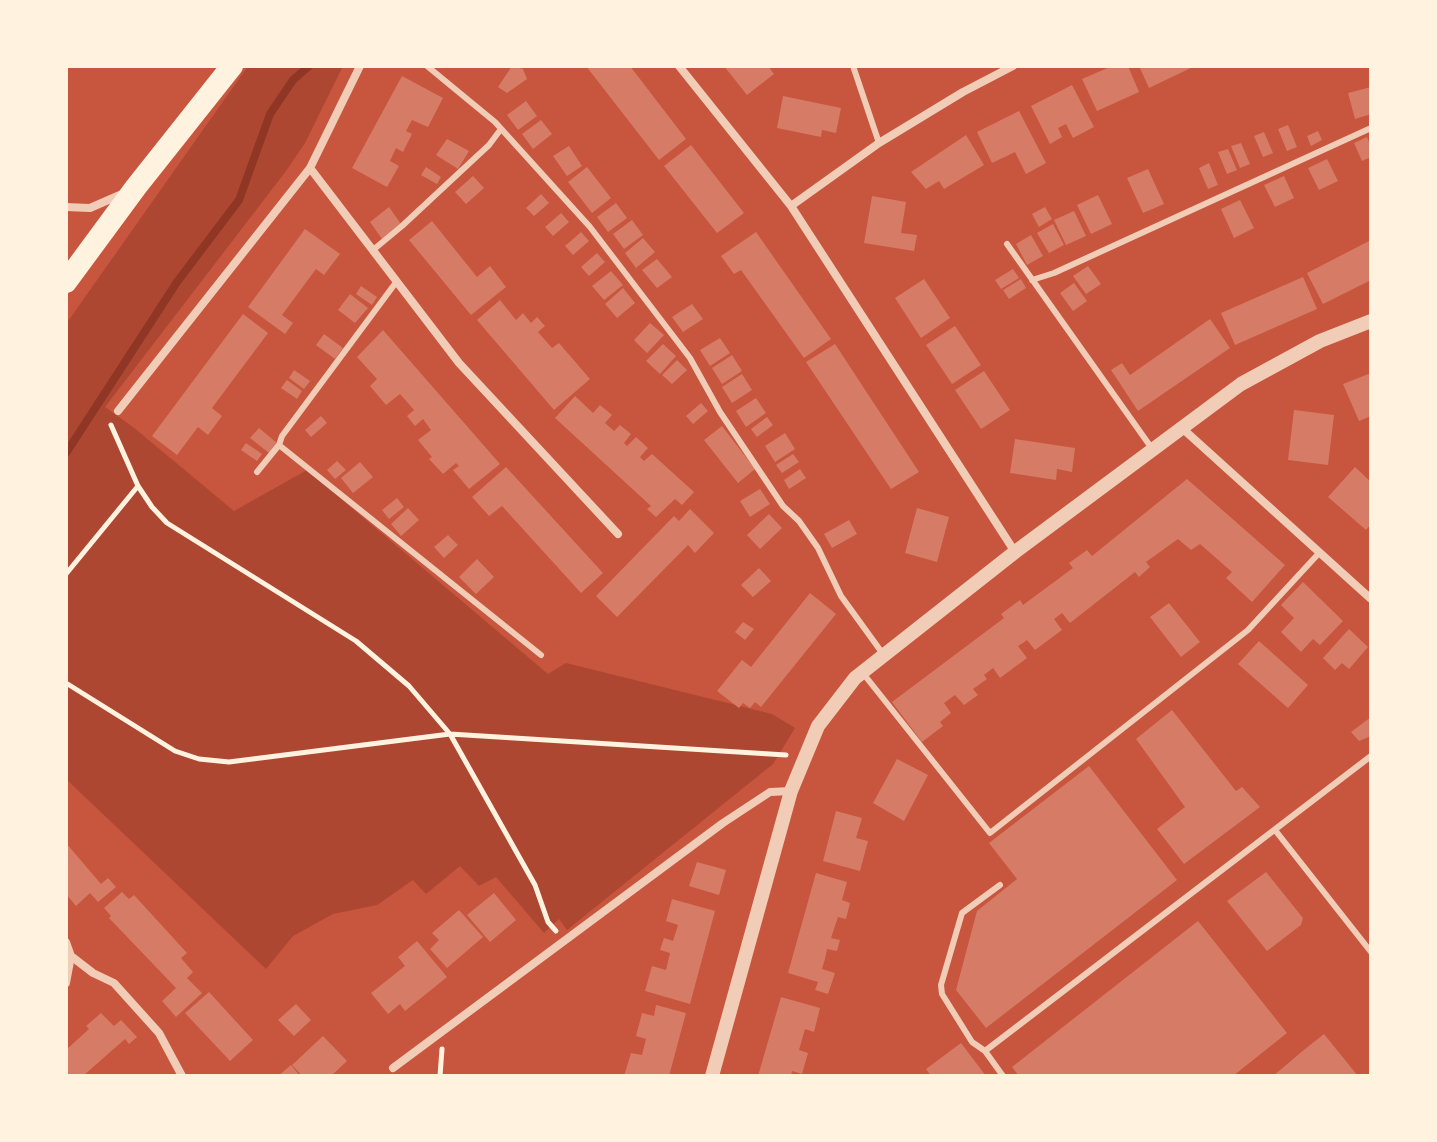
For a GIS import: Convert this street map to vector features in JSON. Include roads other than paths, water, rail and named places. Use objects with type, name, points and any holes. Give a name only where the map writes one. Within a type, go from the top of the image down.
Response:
[{"type":"highway","points":[[69,269],[232,66]]},
{"type":"street","points":[[120,409],[310,168],[360,66]]},
{"type":"street","points":[[679,66],[791,206],[1015,552]]},
{"type":"street","points":[[791,206],[879,143],[1013,66]]},
{"type":"street","points":[[310,168],[459,363],[618,534]]},
{"type":"street","points":[[66,207],[90,208],[136,187]]},
{"type":"street","points":[[712,1076],[791,791],[818,726],[862,672],[1015,552],[1241,384],[1320,341],[1371,321]]},
{"type":"street","points":[[1183,429],[1371,599]]},
{"type":"street","points":[[393,1068],[723,823],[770,792],[791,791]]},
{"type":"street","points":[[66,942],[71,956],[66,983]]},
{"type":"street","points":[[71,956],[93,973],[114,983],[159,1033],[182,1076]]},
{"type":"lane","points":[[427,66],[501,129],[590,227],[690,358],[720,412],[783,506],[818,548],[841,596],[883,654]]},
{"type":"lane","points":[[853,66],[879,143]]},
{"type":"lane","points":[[1032,280],[1054,273],[1371,128]]},
{"type":"lane","points":[[373,250],[489,145],[501,129]]},
{"type":"lane","points":[[1007,244],[1153,451]]},
{"type":"lane","points":[[257,472],[397,281]]},
{"type":"lane","points":[[279,445],[541,655]]},
{"type":"lane","points":[[862,672],[990,833],[1248,630],[1320,552]]},
{"type":"lane","points":[[985,1051],[1371,756]]},
{"type":"lane","points":[[1275,830],[1371,952]]},
{"type":"lane","points":[[1000,885],[962,913],[941,985],[942,994],[972,1042],[985,1051],[1003,1076]]},
{"type":"waterway","points":[[66,453],[177,282],[239,200],[270,114],[293,80],[309,66]]}]
